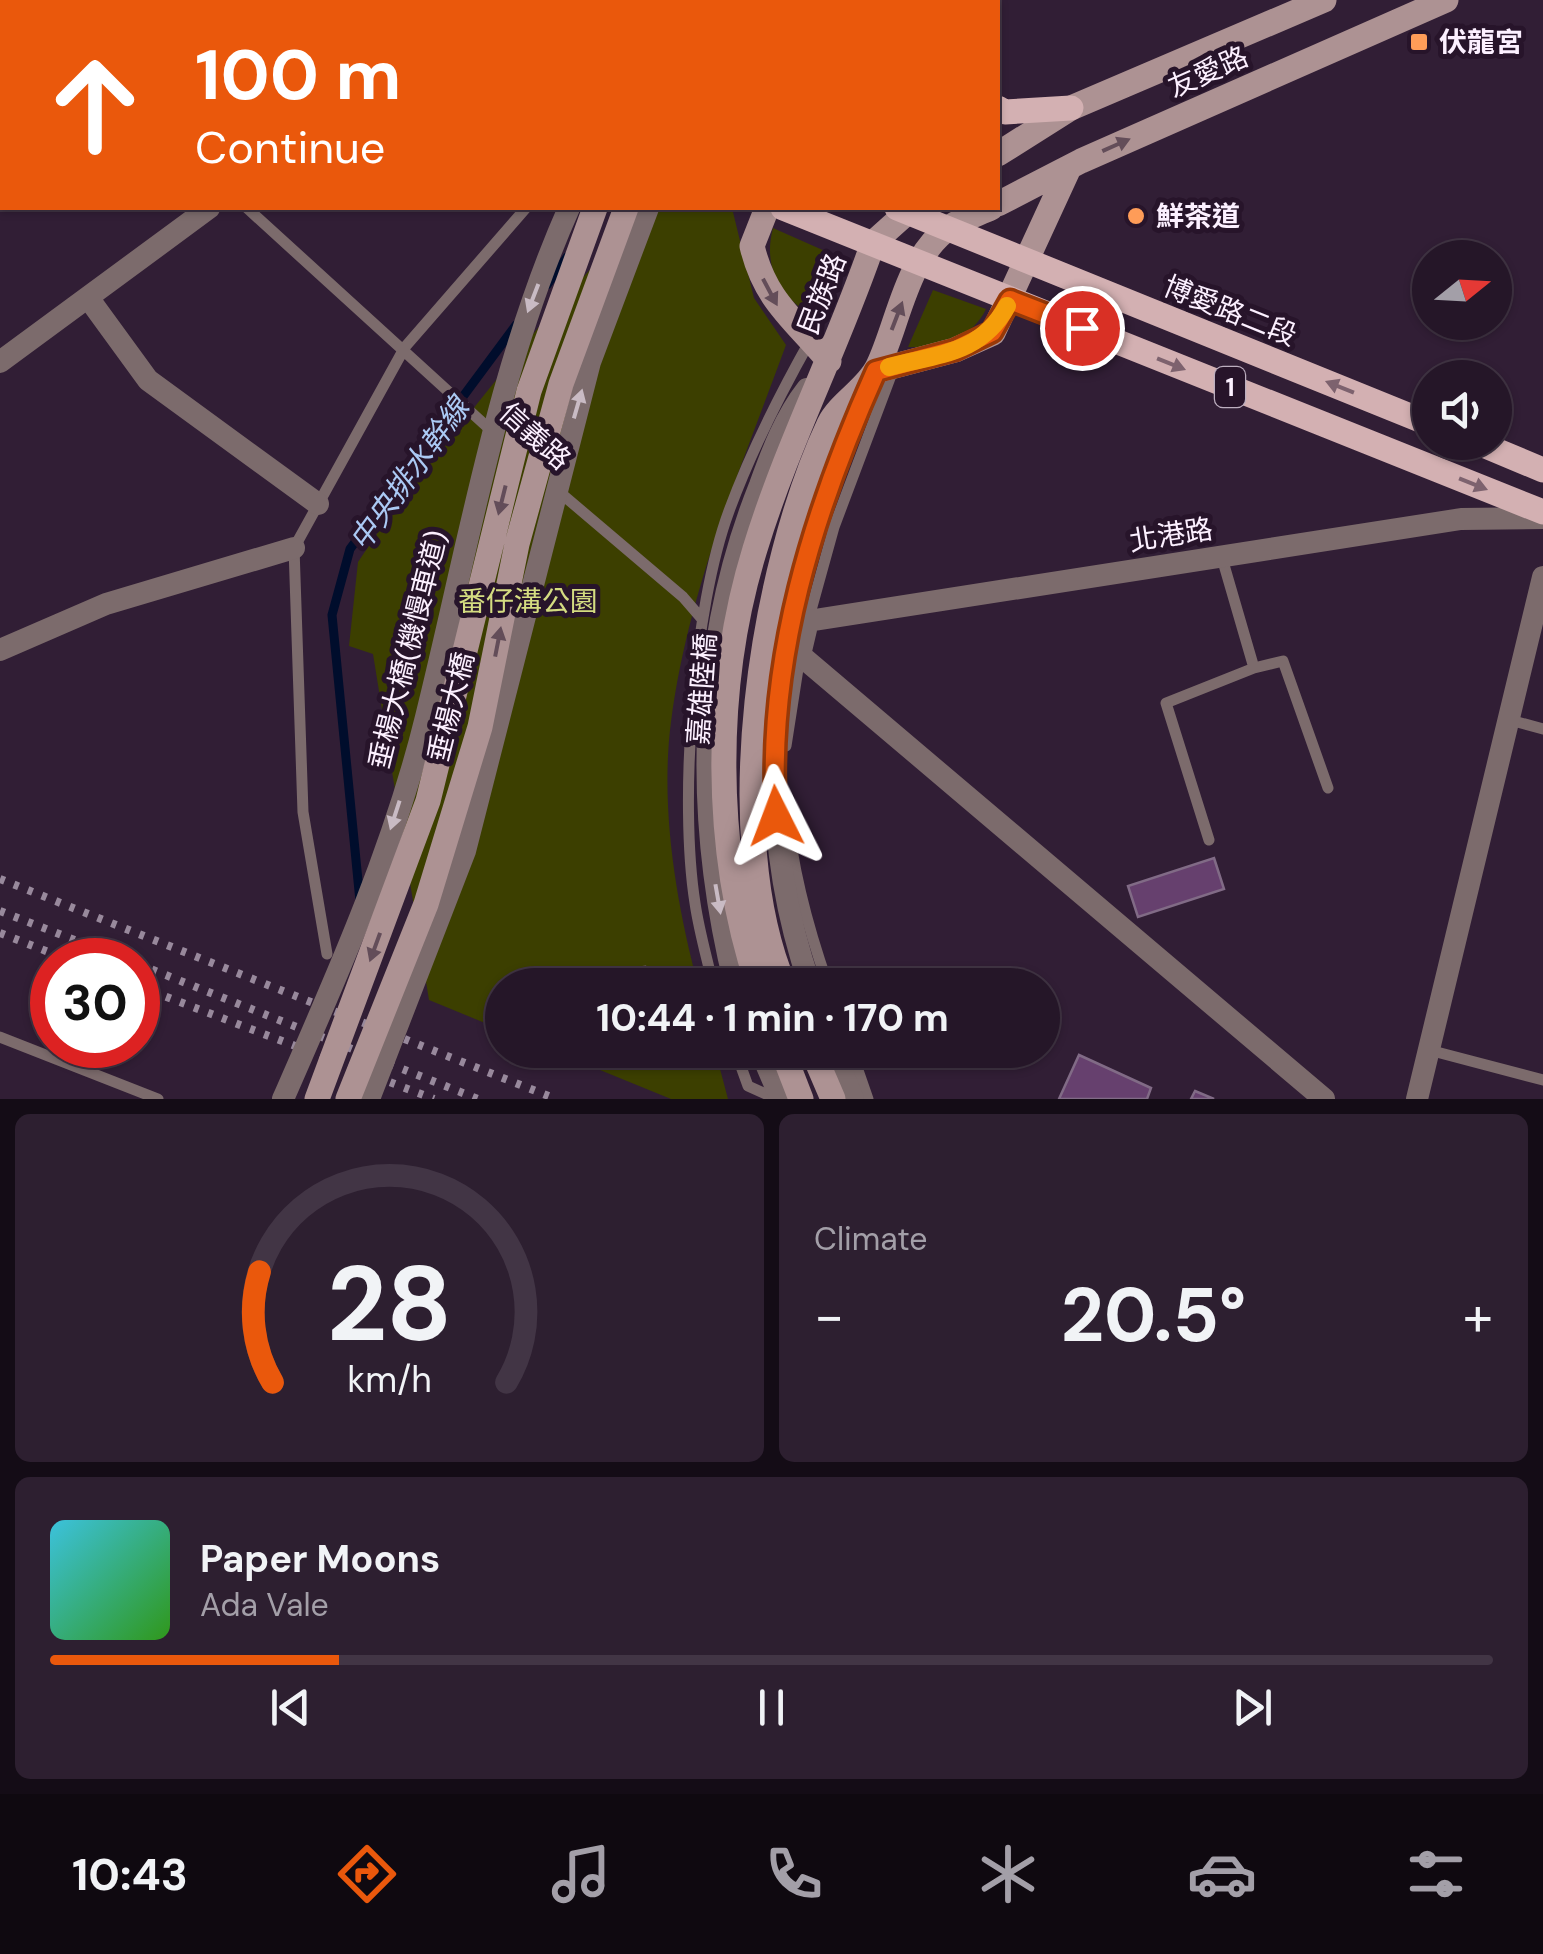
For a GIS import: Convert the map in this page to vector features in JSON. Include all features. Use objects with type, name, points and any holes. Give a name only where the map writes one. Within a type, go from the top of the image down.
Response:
[{"type":"main road","name":"友愛路","points":[[1000,153],[1070,108],[1324,0]]},
{"type":"main road","name":"友愛路","points":[[1000,203],[1446,0]]},
{"type":"main road","points":[[1000,109],[1070,108]]},
{"type":"main road","points":[[823,412],[885,368],[955,350],[992,332],[1070,168]]},
{"type":"main road","name":"垂楊大橋","points":[[320,1092],[428,801],[529,391],[594,210]]},
{"type":"main road","name":"垂楊大橋","points":[[350,1099],[426,904],[480,727],[517,544],[561,384],[625,210]]},
{"type":"main road","points":[[766,210],[752,246],[754,256],[782,314],[829,360]]},
{"type":"main road","name":"1","points":[[787,210],[1543,515]]},
{"type":"main road","name":"民族路","points":[[823,412],[829,360],[873,243],[904,210]]},
{"type":"main road","name":"博愛路二段","points":[[907,210],[1412,417]]},
{"type":"main road","name":"友愛路","points":[[917,264],[948,228],[986,210]]},
{"type":"main road","points":[[885,368],[917,264]]},
{"type":"main road","name":"嘉雄陸橋","points":[[754,968],[731,863],[726,728],[736,628],[755,548],[823,412]]},
{"type":"main road","name":"嘉雄陸橋","points":[[780,968],[757,860],[754,738],[767,619],[823,412]]},
{"type":"main road","points":[[1512,457],[1543,470]]},
{"type":"main road","points":[[789,1068],[802,1099]]},
{"type":"main road","points":[[820,1068],[833,1099]]},
{"type":"street","points":[[0,362],[206,210]]},
{"type":"street","name":"垂楊大橋(機慢車道)","points":[[283,1099],[326,1001],[426,721],[495,419],[522,328],[568,210]]},
{"type":"street","points":[[369,1099],[465,852],[576,411],[647,210]]},
{"type":"street","points":[[89,299],[148,380],[318,504]]},
{"type":"street","points":[[732,968],[716,892],[705,764],[722,605],[740,534],[774,448],[823,412]]},
{"type":"street","points":[[805,968],[786,901],[778,852],[774,724],[779,669],[823,412]]},
{"type":"street","name":"北港路","points":[[808,621],[1460,519],[1543,515]]},
{"type":"street","points":[[0,650],[106,604],[294,548]]},
{"type":"street","points":[[1417,1099],[1543,577]]},
{"type":"street","points":[[808,621],[800,655],[1324,1099]]},
{"type":"street","points":[[767,1068],[779,1099]]},
{"type":"street","points":[[840,1068],[853,1099]]},
{"type":"lane","name":"信義路","points":[[249,210],[405,347],[522,460],[683,597],[702,619]]},
{"type":"lane","points":[[327,954],[302,812],[294,548],[405,347],[524,210]]},
{"type":"lane","points":[[709,968],[695,902],[689,813],[702,619],[728,513],[778,396],[811,339]]},
{"type":"lane","points":[[808,621],[885,368]]},
{"type":"lane","points":[[1222,558],[1254,668]]},
{"type":"lane","points":[[800,655],[783,765],[790,843],[822,968]]},
{"type":"lane","points":[[1209,840],[1166,703],[1254,668],[1283,661],[1328,788]]},
{"type":"lane","points":[[1510,720],[1543,729]]},
{"type":"lane","points":[[0,1037],[158,1099]]},
{"type":"lane","points":[[1429,1050],[1543,1080]]},
{"type":"lane","points":[[742,1068],[748,1086],[779,1099]]},
{"type":"lane","points":[[857,1068],[868,1099]]},
{"type":"lane","points":[[273,1099],[286,1070],[320,1092],[350,1099]]},
{"type":"green space","name":"番仔溝公園","points":[[644,210],[732,210],[754,298],[786,345],[703,577],[671,722],[667,787],[672,854],[694,968],[485,968],[485,1023],[429,1000],[373,654],[349,646],[358,562],[399,501],[546,318]]},
{"type":"green space","points":[[773,228],[843,259],[818,318],[794,303],[778,282],[770,257]]},
{"type":"green space","points":[[933,290],[986,309],[972,328],[953,340],[908,347]]},
{"type":"green space","points":[[595,1068],[720,1068],[728,1099],[671,1099]]},
{"type":"building","points":[[1214,858],[1224,889],[1138,917],[1128,886]]},
{"type":"building","points":[[1079,1055],[1151,1088],[1147,1099],[1059,1099]]},
{"type":"building","points":[[1195,1091],[1214,1099],[1191,1099]]},
{"type":"waterway","name":"中央排水幹線","points":[[547,285],[567,257]]},
{"type":"waterway","name":"中央排水幹線","points":[[360,901],[332,615],[350,549],[516,325]]},
{"type":"railway","points":[[0,879],[556,1099]]},
{"type":"railway","points":[[0,911],[69,938]]},
{"type":"railway","points":[[0,933],[30,945]]},
{"type":"railway","points":[[160,973],[478,1099]]},
{"type":"railway","points":[[160,994],[434,1099]]},
{"type":"slow traffic","points":[[889,367],[955,350],[992,332],[1007,306]]},
{"type":"place","name":"伏龍宮","points":[[1419,42]]},
{"type":"place","name":"鮮茶道","points":[[1136,216]]},
{"type":"route","points":[[776,816],[774,724],[779,669],[792,606],[852,424],[876,371],[955,350],[992,332],[1010,300],[1082,328]]}]
